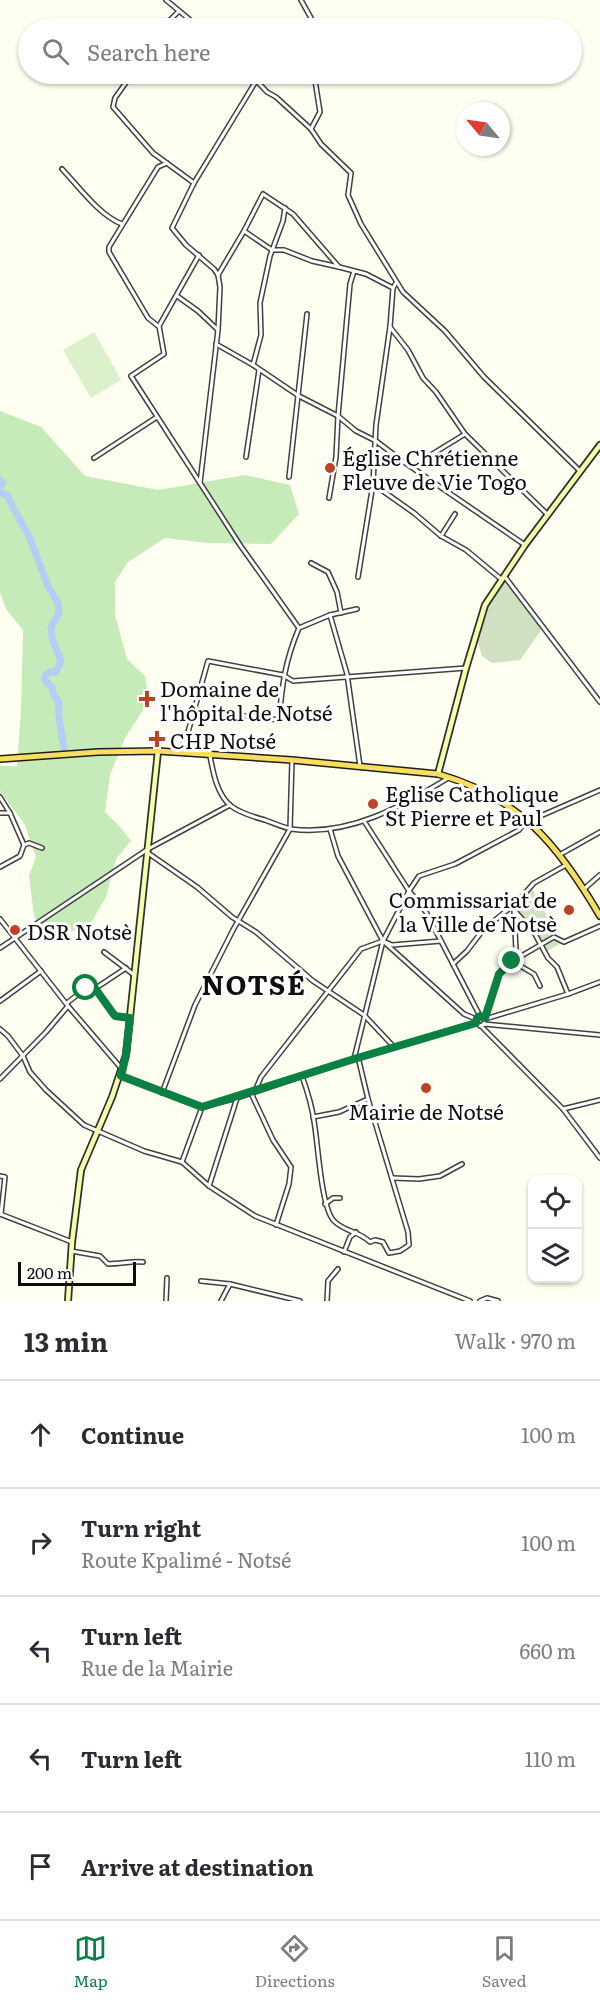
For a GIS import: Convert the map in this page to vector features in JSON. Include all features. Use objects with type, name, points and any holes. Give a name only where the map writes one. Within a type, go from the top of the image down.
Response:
[{"type":"highway","points":[[0,759],[88,752],[158,751],[360,766],[450,777],[493,797],[528,820],[561,854],[600,916]]},
{"type":"main road","points":[[438,774],[480,616],[502,577],[600,445]]},
{"type":"main road","points":[[69,1301],[71,1251],[81,1170],[122,1073],[135,975],[158,751]]},
{"type":"street","points":[[166,0],[188,18]]},
{"type":"street","points":[[301,0],[311,18]]},
{"type":"street","points":[[172,18],[179,11]]},
{"type":"street","points":[[125,84],[115,98],[113,107],[147,147],[194,183]]},
{"type":"street","points":[[200,484],[218,330],[220,287],[218,275],[186,245],[172,228],[194,183],[254,84]]},
{"type":"street","points":[[259,84],[311,129],[321,144],[351,172],[348,195],[361,224],[403,292],[445,331],[484,377],[580,471]]},
{"type":"street","points":[[311,129],[320,112],[316,84]]},
{"type":"street","points":[[159,326],[148,318],[109,252],[109,247],[158,166],[166,163]]},
{"type":"street","points":[[62,169],[111,219],[122,224]]},
{"type":"street","points":[[218,275],[263,194],[293,214],[339,267]]},
{"type":"street","points":[[253,365],[261,335],[260,303],[272,250],[283,221],[285,208]]},
{"type":"street","points":[[244,231],[272,250],[284,250],[312,261],[380,279],[393,288]]},
{"type":"street","points":[[199,255],[159,326],[164,354],[131,376],[200,484],[299,628]]},
{"type":"street","points":[[329,498],[336,456],[350,284],[354,271]]},
{"type":"street","points":[[358,577],[373,484],[376,425],[390,327],[393,288],[396,283]]},
{"type":"street","points":[[177,296],[198,311],[218,330]]},
{"type":"street","points":[[289,477],[307,314]]},
{"type":"street","points":[[390,327],[408,350],[423,378],[436,392],[465,434],[548,515]]},
{"type":"street","points":[[216,344],[253,365],[299,396],[338,416],[356,431],[376,441],[525,545]]},
{"type":"street","points":[[246,457],[259,370]]},
{"type":"street","points":[[94,458],[157,417]]},
{"type":"street","points":[[426,458],[465,434]]},
{"type":"street","points":[[373,484],[414,513],[441,536],[466,550],[502,577],[600,702]]},
{"type":"street","points":[[441,536],[455,514]]},
{"type":"street","points":[[311,563],[328,572],[337,592],[341,613]]},
{"type":"street","points":[[194,710],[279,720],[283,675],[299,628],[330,615],[357,609]]},
{"type":"street","points":[[330,615],[347,678],[360,766]]},
{"type":"street","points":[[180,752],[208,662],[283,675],[293,681],[465,668]]},
{"type":"street","points":[[209,754],[217,787],[230,806],[290,829],[330,829],[364,821],[415,798],[450,777]]},
{"type":"street","points":[[162,1093],[195,1005],[290,829],[292,760]]},
{"type":"street","points":[[302,1076],[314,1118],[325,1204],[334,1221],[361,1233],[370,1242],[375,1240],[383,1242],[389,1253],[404,1250],[409,1245],[408,1232],[356,1058],[382,941],[419,876],[455,864],[519,830],[528,820],[599,791]]},
{"type":"street","points":[[0,797],[24,845],[20,856],[0,867]]},
{"type":"street","points":[[0,948],[148,851],[230,806]]},
{"type":"street","points":[[0,813],[10,813]]},
{"type":"street","points":[[364,821],[409,891],[426,912],[480,1016],[485,1019],[600,982]]},
{"type":"street","points":[[330,829],[338,856],[382,941],[464,1014],[483,1025],[563,1109],[600,1158]]},
{"type":"street","points":[[561,854],[600,832]]},
{"type":"street","points":[[24,845],[29,843],[42,848]]},
{"type":"street","points":[[148,851],[256,932],[312,981],[364,1016],[394,1047]]},
{"type":"street","points":[[453,964],[467,951],[483,930],[520,899],[534,883],[568,864]]},
{"type":"street","points":[[584,889],[600,875]]},
{"type":"street","points":[[508,964],[516,950],[514,910],[520,899]]},
{"type":"street","points":[[514,910],[535,934],[548,958],[558,967],[568,994]]},
{"type":"street","points":[[0,919],[122,1073],[162,1093],[202,1107],[237,1098],[476,1021],[480,1016]]},
{"type":"street","points":[[483,1025],[499,974],[508,964],[554,937],[564,942],[600,926]]},
{"type":"street","points":[[253,1092],[261,1077],[361,949],[382,941],[392,945],[441,941]]},
{"type":"street","points":[[104,951],[135,975]]},
{"type":"street","points":[[512,961],[534,974],[540,986]]},
{"type":"street","points":[[0,1079],[86,988],[99,986],[126,968]]},
{"type":"street","points":[[0,1001],[41,971]]},
{"type":"street","points":[[94,987],[115,1016],[130,1018]]},
{"type":"street","points":[[483,1025],[600,1035]]},
{"type":"street","points":[[0,1029],[23,1056],[30,1072],[84,1125],[144,1151],[182,1162],[209,1186],[255,1216],[470,1301]]},
{"type":"street","points":[[253,1092],[273,1140],[291,1167],[289,1184],[276,1225]]},
{"type":"street","points":[[209,1186],[237,1098]]},
{"type":"street","points":[[314,1118],[339,1112],[368,1099]]},
{"type":"street","points":[[563,1109],[600,1100]]},
{"type":"street","points":[[182,1162],[202,1107]]},
{"type":"street","points":[[393,1178],[418,1179],[440,1176],[462,1164]]},
{"type":"street","points":[[0,1176],[5,1177],[0,1215],[72,1242]]},
{"type":"street","points":[[325,1204],[333,1198],[340,1198]]},
{"type":"street","points":[[344,1252],[350,1237],[356,1232]]},
{"type":"street","points":[[71,1251],[100,1256],[108,1264],[143,1262]]},
{"type":"street","points":[[327,1301],[328,1281],[338,1269]]},
{"type":"street","points":[[166,1301],[167,1278]]},
{"type":"street","points":[[201,1281],[230,1284],[300,1301]]},
{"type":"street","points":[[221,1301],[230,1284]]},
{"type":"street","points":[[480,1301],[487,1298],[498,1301]]},
{"type":"green space","points":[[94,332],[121,380],[91,398],[63,350]]},
{"type":"green space","points":[[0,411],[41,427],[85,476],[158,490],[245,475],[290,485],[299,514],[271,544],[207,543],[165,538],[128,562],[115,582],[115,615],[127,659],[145,676],[149,701],[125,738],[110,775],[105,812],[131,841],[116,859],[106,897],[88,928],[48,936],[34,916],[29,876],[36,857],[25,825],[0,791],[0,766],[17,766],[23,630],[6,609],[0,592]]},
{"type":"green space","points":[[505,579],[541,624],[540,632],[520,660],[492,663],[482,656],[478,642],[480,625],[486,608]]},
{"type":"green space","points":[[532,888],[561,943],[544,953],[535,933],[515,910]]},
{"type":"waterway","points":[[0,480],[3,483],[0,486]]},
{"type":"waterway","points":[[0,492],[8,496],[29,536],[48,586],[58,603],[59,613],[51,627],[52,638],[61,661],[56,672],[49,672],[45,676],[45,681],[52,687],[53,694],[59,702],[59,719],[64,748]]},
{"type":"place","name":"Église Chrétienne Fleuve de Vie Togo","points":[[330,468]]},
{"type":"place","name":"Domaine de l'hôpital de Notsé","points":[[147,699]]},
{"type":"place","name":"CHP Notsé","points":[[157,739]]},
{"type":"place","name":"Eglise Catholique St Pierre et Paul","points":[[373,804]]},
{"type":"place","name":"Commissariat de la Ville de Notsè","points":[[569,910]]},
{"type":"place","name":"DSR Notsè","points":[[15,930]]},
{"type":"place","name":"Mairie de Notsé","points":[[426,1088]]},
{"type":"district","name":"NOTSÉ","points":[[254,983]]},
{"type":"route","points":[[86,988],[94,987],[115,1016],[130,1018],[121,1076],[202,1107],[237,1098],[463,1025],[476,1023],[480,1016],[485,1018],[499,974],[512,961]]}]
